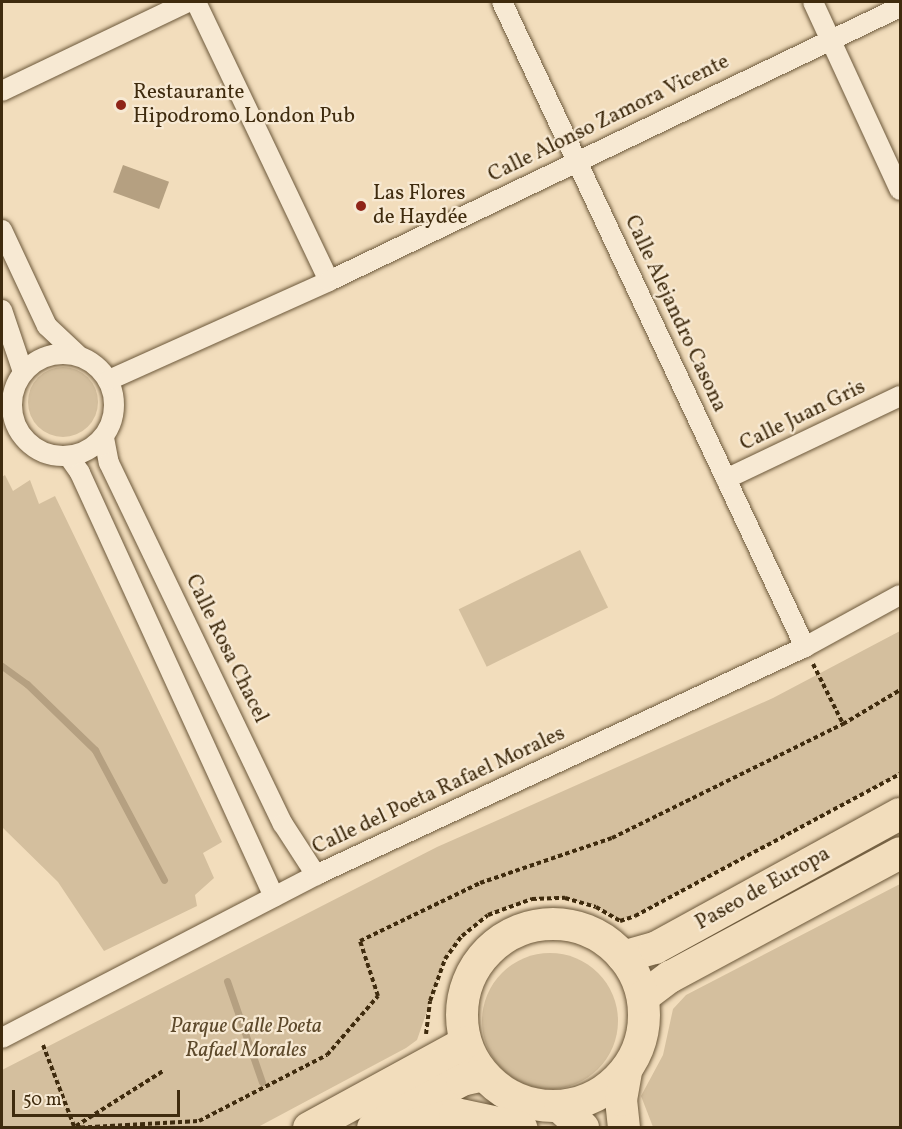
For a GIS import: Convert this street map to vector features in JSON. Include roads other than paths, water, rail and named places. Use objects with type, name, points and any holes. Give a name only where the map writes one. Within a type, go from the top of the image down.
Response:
[{"type":"highway","points":[[403,1128],[455,1114],[521,1128]]},
{"type":"main road","name":"Paseo de Europa","points":[[623,957],[655,948],[900,814]]},
{"type":"main road","name":"Paseo de Europa","points":[[643,998],[670,977],[900,853]]},
{"type":"main road","points":[[624,1128],[621,1100],[626,1072],[639,1049],[645,1024],[643,998],[623,957],[602,938],[577,927],[549,924],[521,930],[497,943],[478,963],[469,980],[461,1015],[465,1043],[483,1075],[518,1100],[560,1107],[597,1097],[626,1072]]},
{"type":"main road","points":[[309,1128],[465,1043]]},
{"type":"main road","points":[[373,1128],[462,1080],[483,1075]]},
{"type":"main road","points":[[560,1107],[583,1128]]},
{"type":"street","points":[[2,90],[188,2]]},
{"type":"street","points":[[196,2],[329,281]]},
{"type":"street","name":"Calle Alejandro Casona","points":[[502,2],[805,647]]},
{"type":"street","points":[[813,2],[900,190]]},
{"type":"street","name":"Calle Alonso Zamora Vicente","points":[[109,380],[329,281],[900,8]]},
{"type":"street","points":[[2,230],[46,326],[78,355],[96,365],[109,380],[115,400],[113,420],[104,438],[88,451],[69,457],[49,455],[10,434],[13,391],[23,372],[39,360],[58,354],[78,355]]},
{"type":"street","points":[[2,310],[23,372]]},
{"type":"street","name":"Calle Juan Gris","points":[[726,479],[900,396]]},
{"type":"street","name":"Calle Rosa Chacel","points":[[104,438],[109,463],[278,813],[316,875]]},
{"type":"street","points":[[69,457],[80,473],[274,897]]},
{"type":"street","name":"Calle del Poeta Rafael Morales","points":[[2,1038],[316,875],[805,647],[900,595]]},
{"type":"waterway","points":[[2,666],[27,684],[95,750],[164,880]]},
{"type":"waterway","points":[[227,981],[262,1082]]},
{"type":"place","name":"Restaurante Hipodromo London Pub","points":[[121,105]]},
{"type":"place","name":"Las Flores de Haydée","points":[[361,206]]},
{"type":"park label","name":"Parque Calle Poeta Rafael Morales","points":[[246,1039]]}]
